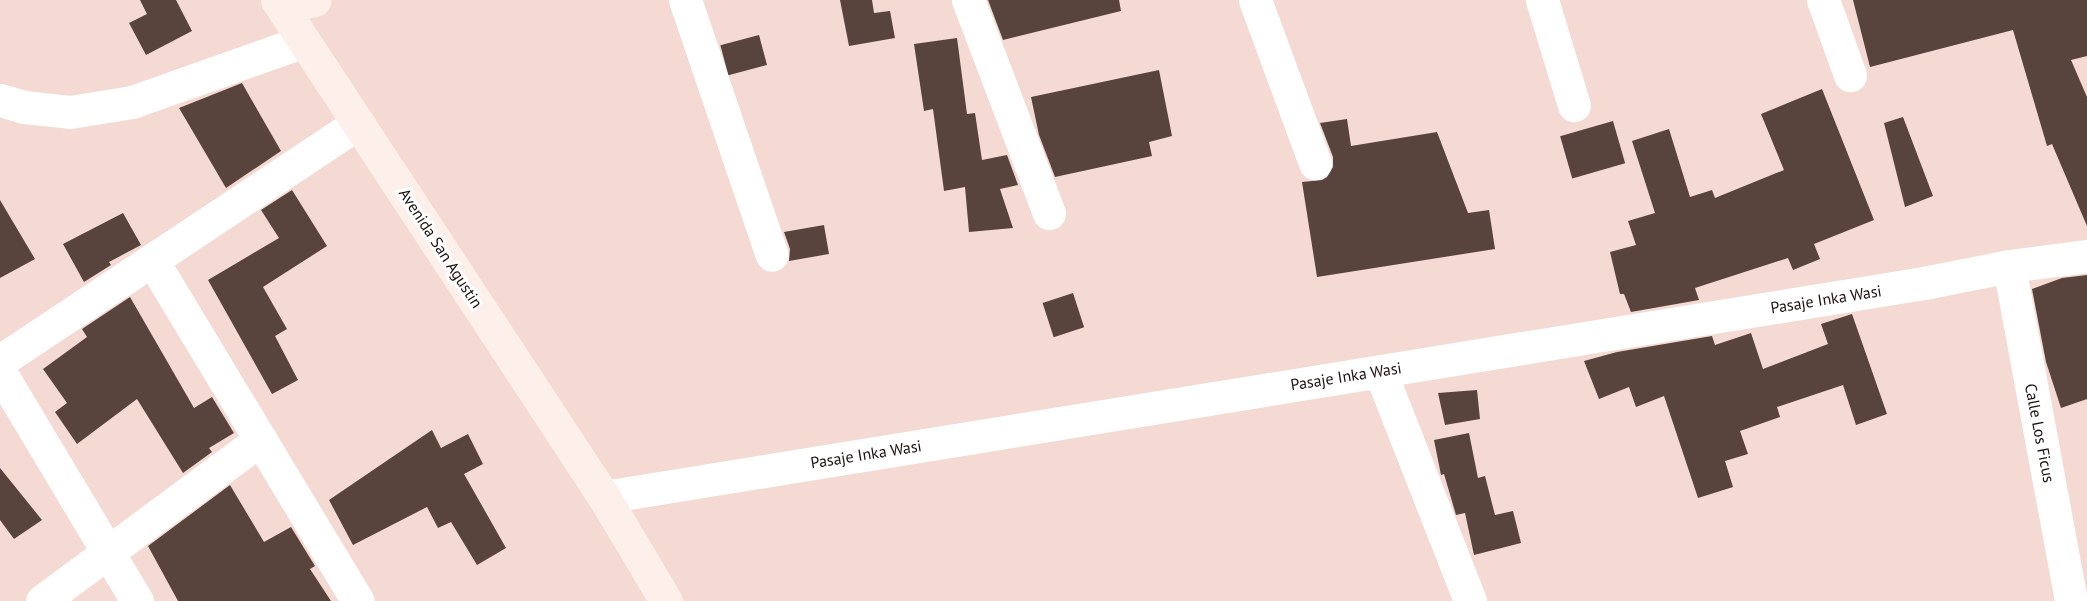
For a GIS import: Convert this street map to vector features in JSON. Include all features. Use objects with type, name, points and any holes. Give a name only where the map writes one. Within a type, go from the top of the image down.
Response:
[{"type":"street","points":[[280,3],[314,0]]},
{"type":"street","points":[[685,0],[772,255]]},
{"type":"street","points":[[968,0],[1049,213]]},
{"type":"street","points":[[1255,0],[1315,163]]},
{"type":"street","points":[[1542,0],[1574,105]]},
{"type":"street","points":[[1823,0],[1850,75]]},
{"type":"street","name":"Avenida San Agustin","points":[[280,3],[604,496],[666,601]]},
{"type":"street","points":[[0,100],[24,107],[70,112],[132,102],[304,40]]},
{"type":"street","points":[[0,361],[358,123]]},
{"type":"street","name":"Pasaje Inka Wasi","points":[[604,496],[1924,283],[2009,266],[2087,256]]},
{"type":"street","points":[[152,260],[358,601]]},
{"type":"street","name":"Calle Los Ficus","points":[[2009,266],[2071,601]]},
{"type":"street","points":[[1380,371],[1470,601]]},
{"type":"street","points":[[0,372],[137,601]]},
{"type":"street","points":[[42,601],[261,439]]},
{"type":"building","points":[[140,0],[176,0],[192,31],[146,55],[129,23],[147,14]]},
{"type":"building","points":[[840,0],[872,0],[874,13],[890,11],[895,38],[849,46]]},
{"type":"building","points":[[988,0],[1119,0],[1121,11],[1003,40]]},
{"type":"building","points":[[1853,0],[2087,0],[2087,56],[2071,60],[2087,97],[2087,226],[2052,144],[2047,146],[2013,30],[1870,67]]},
{"type":"building","points":[[759,35],[767,65],[728,75],[720,45]]},
{"type":"building","points":[[957,38],[967,114],[975,113],[982,160],[1007,155],[1018,185],[1000,189],[1013,228],[969,232],[965,187],[944,191],[933,109],[924,111],[914,44]]},
{"type":"building","points":[[1159,70],[1172,136],[1149,142],[1152,156],[1055,177],[1039,135],[1031,97]]},
{"type":"building","points":[[242,83],[281,151],[226,188],[179,108]]},
{"type":"building","points":[[1822,89],[1874,220],[1814,244],[1820,259],[1793,270],[1788,258],[1695,288],[1699,300],[1631,312],[1624,294],[1620,294],[1610,252],[1636,245],[1628,221],[1655,213],[1632,141],[1669,129],[1690,197],[1712,190],[1715,198],[1784,170],[1761,114]]},
{"type":"building","points":[[1903,117],[1933,196],[1905,207],[1884,123]]},
{"type":"building","points":[[1347,119],[1351,146],[1437,132],[1468,213],[1489,210],[1495,249],[1317,277],[1302,182],[1322,180],[1327,177],[1333,167],[1333,157],[1320,123]]},
{"type":"building","points":[[1613,121],[1625,163],[1572,178],[1560,136]]},
{"type":"building","points":[[292,190],[327,246],[263,287],[287,329],[275,336],[298,380],[272,394],[208,280],[279,238],[261,210]]},
{"type":"building","points":[[0,200],[35,259],[0,278]]},
{"type":"building","points":[[123,213],[141,245],[109,262],[111,265],[84,282],[63,244]]},
{"type":"building","points":[[824,225],[829,254],[789,261],[790,249],[784,232]]},
{"type":"building","points":[[2087,275],[2087,399],[2061,408],[2046,362],[2032,289],[2062,278]]},
{"type":"building","points":[[1073,293],[1084,327],[1054,337],[1043,303]]},
{"type":"building","points":[[130,297],[194,408],[212,397],[234,433],[209,448],[212,452],[183,473],[137,399],[77,444],[55,412],[67,403],[43,369],[87,337],[82,329]]},
{"type":"building","points":[[1852,314],[1887,414],[1856,425],[1843,385],[1777,407],[1780,417],[1740,431],[1748,454],[1725,461],[1733,487],[1698,498],[1664,396],[1636,407],[1629,387],[1599,399],[1584,361],[1617,352],[1712,336],[1715,345],[1751,333],[1763,369],[1828,344],[1821,324]]},
{"type":"building","points":[[1477,390],[1480,419],[1445,425],[1438,393]]},
{"type":"building","points":[[432,430],[441,448],[468,434],[483,464],[464,474],[506,548],[477,565],[451,522],[438,528],[427,507],[353,545],[329,500]]},
{"type":"building","points":[[1469,433],[1478,478],[1485,476],[1495,515],[1513,511],[1521,543],[1474,555],[1465,513],[1456,515],[1444,474],[1441,475],[1434,440]]},
{"type":"building","points":[[0,468],[42,520],[14,539],[0,520]]},
{"type":"building","points":[[230,485],[264,542],[291,527],[315,566],[310,569],[331,601],[178,601],[148,546]]}]
